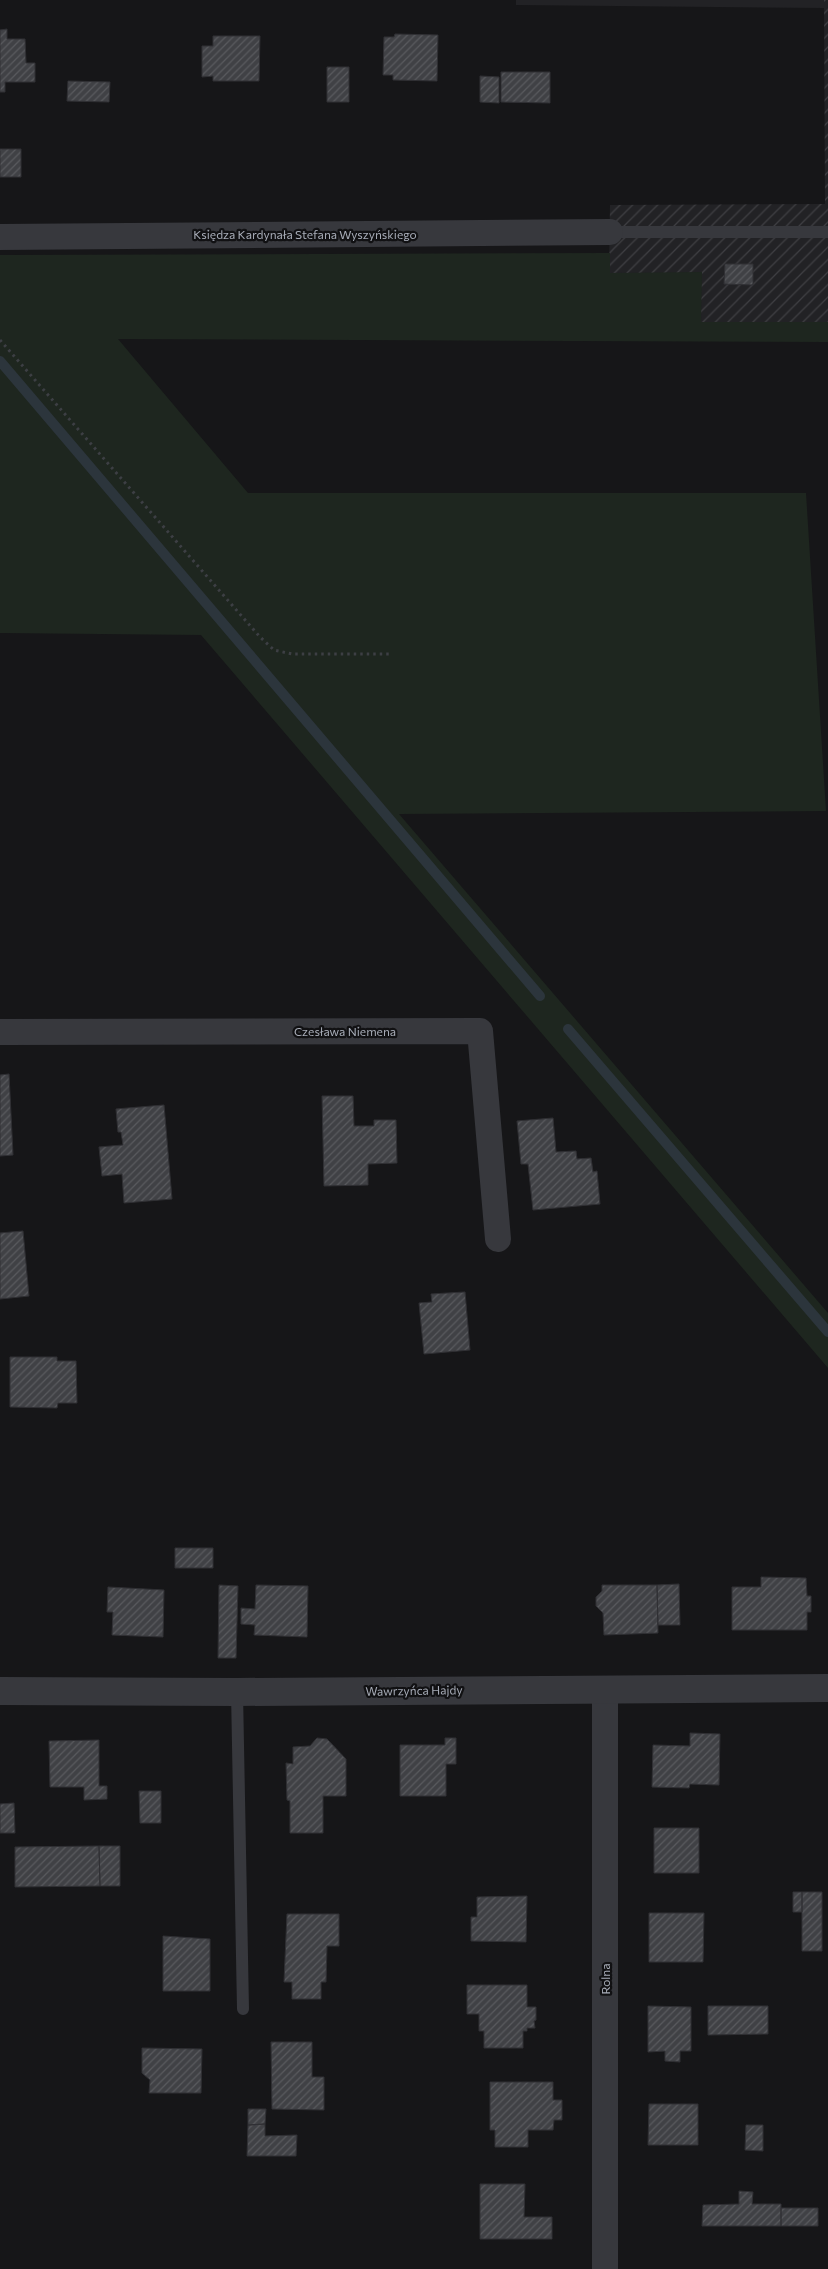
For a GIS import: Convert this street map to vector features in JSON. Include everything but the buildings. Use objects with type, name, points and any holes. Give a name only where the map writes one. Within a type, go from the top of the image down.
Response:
[{"type":"street","name":"Księdza Kardynała Stefana Wyszyńskiego","points":[[0,237],[610,232]]},
{"type":"street","name":"Czesława Niemena","points":[[0,1032],[480,1030],[498,1239]]},
{"type":"street","name":"Wawrzyńca Hajdy","points":[[0,1691],[237,1692],[828,1688]]},
{"type":"street","name":"Rolna","points":[[604,2269],[605,1689]]},
{"type":"lane","points":[[610,232],[828,232]]},
{"type":"lane","points":[[237,1692],[243,2009]]},
{"type":"path","points":[[0,340],[260,637],[274,650],[292,654],[390,654]]},
{"type":"shaded area","points":[[516,0],[824,0],[824,8],[516,5]]},
{"type":"shaded area","points":[[824,0],[828,0],[828,322],[700,322],[609,273],[610,205],[825,204]]},
{"type":"shaded area","points":[[610,253],[610,273],[702,272],[701,322],[828,322],[828,342],[118,339],[248,493],[806,493],[826,811],[399,814],[828,1313],[828,1368],[201,635],[0,633],[0,255]]},
{"type":"waterway","points":[[0,361],[540,996]]},
{"type":"waterway","points":[[568,1029],[828,1332]]}]
